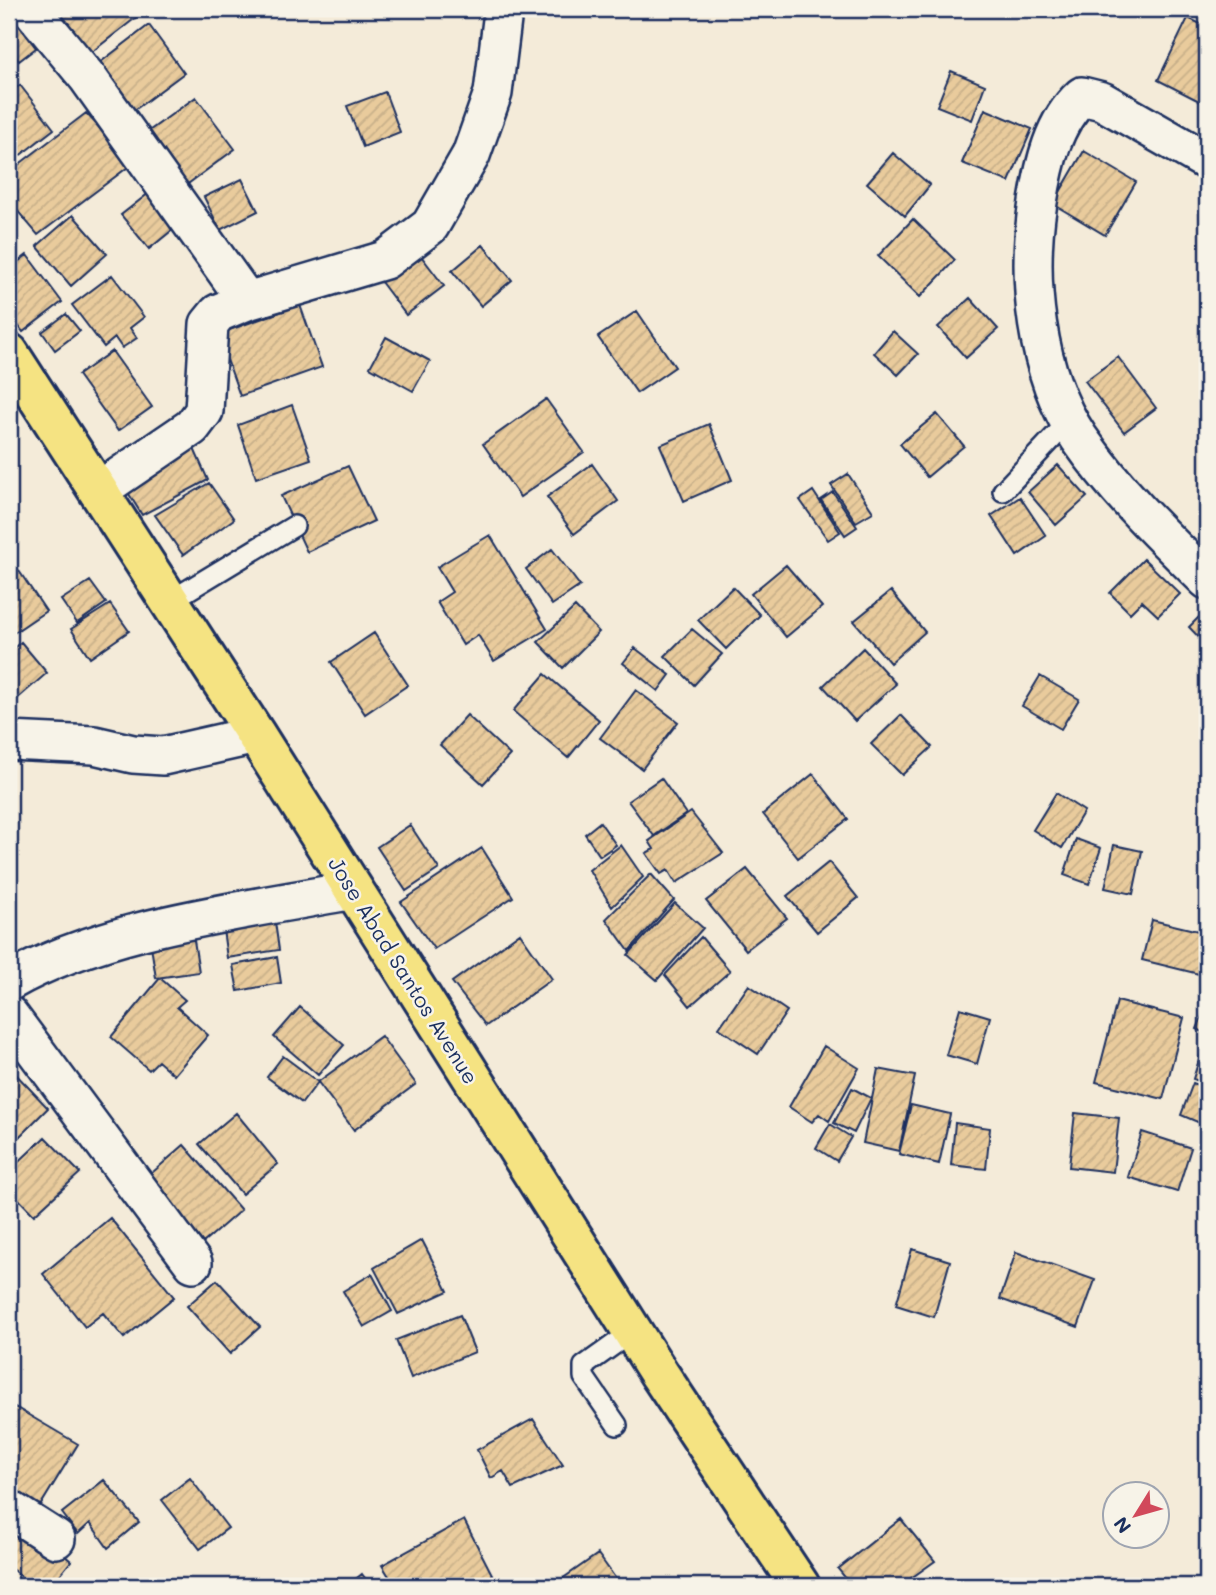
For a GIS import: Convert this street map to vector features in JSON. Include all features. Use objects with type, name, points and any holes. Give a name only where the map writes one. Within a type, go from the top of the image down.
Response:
[{"type":"highway","name":"Jose Abad Santos Avenue","points":[[9,353],[256,735],[633,1331],[800,1586]]},
{"type":"street","points":[[31,9],[96,89],[247,301]]},
{"type":"street","points":[[98,491],[192,427],[204,411],[209,324],[218,313],[247,301],[385,260],[430,226],[471,155],[493,93],[502,20]]},
{"type":"street","points":[[1207,161],[1102,101],[1082,96],[1069,107],[1044,162],[1034,226],[1034,291],[1044,351],[1056,394],[1079,437],[1153,528],[1207,580]]},
{"type":"street","points":[[9,741],[94,745],[133,754],[163,756],[256,735]]},
{"type":"street","points":[[9,982],[96,946],[185,922],[353,890]]},
{"type":"street","points":[[9,1015],[192,1263]]},
{"type":"street","points":[[9,1509],[56,1539]]},
{"type":"lane","points":[[1003,491],[1070,420]]},
{"type":"lane","points":[[170,601],[294,526]]},
{"type":"lane","points":[[617,1425],[584,1377],[584,1366],[633,1331]]},
{"type":"building","points":[[56,9],[147,9],[84,58],[49,14]]},
{"type":"building","points":[[9,12],[36,48],[19,61],[9,48]]},
{"type":"building","points":[[1188,18],[1207,27],[1207,105],[1158,80]]},
{"type":"building","points":[[149,25],[184,73],[129,114],[93,68]]},
{"type":"building","points":[[951,71],[985,85],[972,120],[937,106]]},
{"type":"building","points":[[20,85],[54,129],[9,164],[9,93]]},
{"type":"building","points":[[385,92],[400,132],[363,147],[347,106]]},
{"type":"building","points":[[196,97],[235,149],[181,189],[142,136]]},
{"type":"building","points":[[985,109],[1032,129],[1009,182],[962,163]]},
{"type":"building","points":[[86,113],[132,164],[38,235],[9,201],[9,172]]},
{"type":"building","points":[[1084,151],[1136,182],[1105,235],[1053,204]]},
{"type":"building","points":[[893,153],[930,185],[905,216],[867,183]]},
{"type":"building","points":[[242,179],[258,211],[220,230],[204,197]]},
{"type":"building","points":[[149,193],[176,227],[149,249],[121,215]]},
{"type":"building","points":[[73,215],[107,254],[71,286],[37,246]]},
{"type":"building","points":[[913,219],[955,260],[920,297],[878,256]]},
{"type":"building","points":[[412,244],[444,286],[406,315],[375,274]]},
{"type":"building","points":[[483,245],[512,280],[481,306],[452,271]]},
{"type":"building","points":[[27,255],[62,302],[23,332],[9,313],[9,269]]},
{"type":"building","points":[[112,275],[144,317],[130,328],[137,338],[122,348],[115,338],[104,347],[72,305]]},
{"type":"building","points":[[970,298],[998,329],[966,358],[938,327]]},
{"type":"building","points":[[300,305],[322,367],[240,396],[218,334]]},
{"type":"building","points":[[637,311],[675,367],[637,393],[598,337]]},
{"type":"building","points":[[66,314],[80,331],[55,350],[42,332]]},
{"type":"building","points":[[893,331],[918,354],[898,375],[874,353]]},
{"type":"building","points":[[386,337],[430,361],[413,391],[370,367]]},
{"type":"building","points":[[112,351],[152,407],[118,431],[78,375]]},
{"type":"building","points":[[1118,357],[1156,408],[1124,432],[1085,381]]},
{"type":"building","points":[[546,399],[584,452],[520,497],[483,444]]},
{"type":"building","points":[[292,405],[311,459],[256,478],[238,425]]},
{"type":"building","points":[[937,414],[964,446],[927,477],[900,444]]},
{"type":"building","points":[[709,424],[732,480],[684,501],[660,445]]},
{"type":"building","points":[[188,435],[208,480],[142,515],[119,478]]},
{"type":"building","points":[[592,464],[618,501],[574,534],[547,497]]},
{"type":"building","points":[[1058,465],[1087,497],[1056,525],[1028,492]]},
{"type":"building","points":[[348,466],[374,521],[307,552],[281,496]]},
{"type":"building","points":[[848,474],[873,512],[856,522],[831,485]]},
{"type":"building","points":[[209,483],[234,519],[183,555],[155,515]]},
{"type":"building","points":[[813,491],[840,532],[828,540],[800,500]]},
{"type":"building","points":[[833,492],[857,527],[845,535],[821,500]]},
{"type":"building","points":[[1020,497],[1046,536],[1017,556],[991,516]]},
{"type":"building","points":[[490,535],[547,629],[494,661],[478,635],[463,645],[437,602],[452,592],[437,567]]},
{"type":"building","points":[[552,549],[580,586],[552,605],[526,569]]},
{"type":"building","points":[[9,556],[46,611],[9,636]]},
{"type":"building","points":[[1144,559],[1180,594],[1158,616],[1142,601],[1130,613],[1110,593]]},
{"type":"building","points":[[786,565],[822,607],[786,637],[751,594]]},
{"type":"building","points":[[90,581],[106,603],[77,623],[61,600]]},
{"type":"building","points":[[733,587],[760,615],[726,649],[698,620]]},
{"type":"building","points":[[891,591],[925,632],[890,663],[854,621]]},
{"type":"building","points":[[110,604],[129,631],[90,658],[71,629]]},
{"type":"building","points":[[575,607],[599,632],[563,668],[538,642]]},
{"type":"building","points":[[1207,609],[1207,646],[1189,627]]},
{"type":"building","points":[[692,629],[722,654],[694,685],[665,656]]},
{"type":"building","points":[[374,633],[408,685],[365,714],[331,662]]},
{"type":"building","points":[[21,642],[47,673],[9,706],[9,652]]},
{"type":"building","points":[[635,648],[670,675],[658,691],[623,663]]},
{"type":"building","points":[[863,648],[896,684],[855,721],[823,686]]},
{"type":"building","points":[[545,674],[599,720],[568,758],[513,711]]},
{"type":"building","points":[[1040,676],[1079,699],[1061,729],[1022,706]]},
{"type":"building","points":[[636,690],[678,722],[642,769],[600,738]]},
{"type":"building","points":[[467,715],[510,755],[483,784],[440,745]]},
{"type":"building","points":[[901,715],[932,747],[902,775],[871,744]]},
{"type":"building","points":[[813,774],[848,819],[798,858],[763,814]]},
{"type":"building","points":[[661,778],[686,814],[654,836],[628,801]]},
{"type":"building","points":[[1056,793],[1084,811],[1062,848],[1033,830]]},
{"type":"building","points":[[691,812],[723,853],[676,883],[668,870],[661,874],[646,853],[654,849],[649,841]]},
{"type":"building","points":[[600,822],[616,845],[600,856],[585,834]]},
{"type":"building","points":[[410,825],[439,869],[406,891],[377,847]]},
{"type":"building","points":[[1076,839],[1101,848],[1089,884],[1064,875]]},
{"type":"building","points":[[621,845],[643,877],[612,907],[589,870]]},
{"type":"building","points":[[1114,845],[1142,851],[1133,894],[1105,888]]},
{"type":"building","points":[[482,848],[513,897],[434,949],[401,902]]},
{"type":"building","points":[[829,862],[858,898],[817,932],[787,896]]},
{"type":"building","points":[[747,869],[787,918],[746,950],[706,901]]},
{"type":"building","points":[[651,874],[674,900],[629,951],[606,919]]},
{"type":"building","points":[[675,903],[703,928],[657,980],[628,955]]},
{"type":"building","points":[[1152,920],[1207,933],[1207,976],[1142,960]]},
{"type":"building","points":[[275,922],[279,950],[227,958],[223,930]]},
{"type":"building","points":[[520,933],[552,979],[486,1026],[452,982]]},
{"type":"building","points":[[193,934],[199,972],[156,978],[150,940]]},
{"type":"building","points":[[701,937],[730,971],[690,1006],[665,975]]},
{"type":"building","points":[[277,957],[281,983],[238,991],[233,965]]},
{"type":"building","points":[[160,978],[185,1000],[177,1007],[208,1035],[174,1075],[158,1061],[149,1070],[111,1037]]},
{"type":"building","points":[[749,985],[787,1011],[758,1054],[719,1028]]},
{"type":"building","points":[[1117,1001],[1184,1018],[1163,1099],[1096,1082]]},
{"type":"building","points":[[1207,1005],[1207,1034],[1197,1029]]},
{"type":"building","points":[[300,1007],[344,1045],[318,1075],[274,1037]]},
{"type":"building","points":[[960,1008],[990,1017],[977,1064],[946,1055]]},
{"type":"building","points":[[381,1036],[416,1084],[354,1130],[318,1082]]},
{"type":"building","points":[[1205,1041],[1207,1042],[1207,1084],[1193,1079]]},
{"type":"building","points":[[824,1046],[859,1068],[829,1121],[819,1114],[812,1122],[789,1107]]},
{"type":"building","points":[[283,1056],[318,1082],[302,1103],[267,1077]]},
{"type":"building","points":[[10,1068],[48,1108],[9,1147],[9,1070]]},
{"type":"building","points":[[878,1069],[915,1076],[899,1151],[863,1143]]},
{"type":"building","points":[[1193,1083],[1207,1089],[1207,1126],[1181,1115]]},
{"type":"building","points":[[852,1088],[871,1098],[854,1133],[834,1123]]},
{"type":"building","points":[[911,1105],[950,1114],[939,1164],[899,1154]]},
{"type":"building","points":[[236,1113],[278,1164],[242,1194],[199,1144]]},
{"type":"building","points":[[1075,1113],[1119,1118],[1113,1172],[1069,1167]]},
{"type":"building","points":[[955,1123],[990,1128],[986,1169],[951,1165]]},
{"type":"building","points":[[830,1124],[851,1137],[837,1161],[816,1148]]},
{"type":"building","points":[[1142,1132],[1191,1148],[1177,1192],[1128,1177]]},
{"type":"building","points":[[45,1137],[80,1173],[34,1215],[9,1189],[9,1171]]},
{"type":"building","points":[[184,1145],[241,1210],[203,1243],[146,1178]]},
{"type":"building","points":[[110,1218],[174,1297],[124,1338],[103,1313],[85,1327],[43,1274]]},
{"type":"building","points":[[422,1240],[448,1291],[398,1314],[374,1268]]},
{"type":"building","points":[[912,1249],[950,1261],[934,1317],[896,1305]]},
{"type":"building","points":[[1016,1252],[1095,1280],[1078,1327],[1000,1299]]},
{"type":"building","points":[[372,1274],[392,1311],[364,1327],[343,1291]]},
{"type":"building","points":[[217,1280],[260,1327],[230,1354],[187,1306]]},
{"type":"building","points":[[460,1315],[475,1352],[411,1378],[396,1340]]},
{"type":"building","points":[[15,1407],[78,1444],[34,1516],[9,1500],[9,1419]]},
{"type":"building","points":[[533,1419],[563,1465],[513,1488],[503,1471],[491,1478],[477,1450]]},
{"type":"building","points":[[190,1478],[228,1528],[200,1549],[162,1500]]},
{"type":"building","points":[[104,1480],[139,1522],[108,1548],[90,1523],[78,1534],[62,1513]]},
{"type":"building","points":[[21,1519],[71,1561],[51,1586],[33,1586],[9,1567],[9,1534]]},
{"type":"building","points":[[901,1519],[935,1561],[900,1586],[852,1586],[838,1569]]},
{"type":"building","points":[[464,1520],[498,1586],[395,1586],[382,1565]]},
{"type":"building","points":[[598,1554],[621,1586],[552,1586]]},
{"type":"building","points":[[362,1574],[371,1586],[347,1586]]}]
